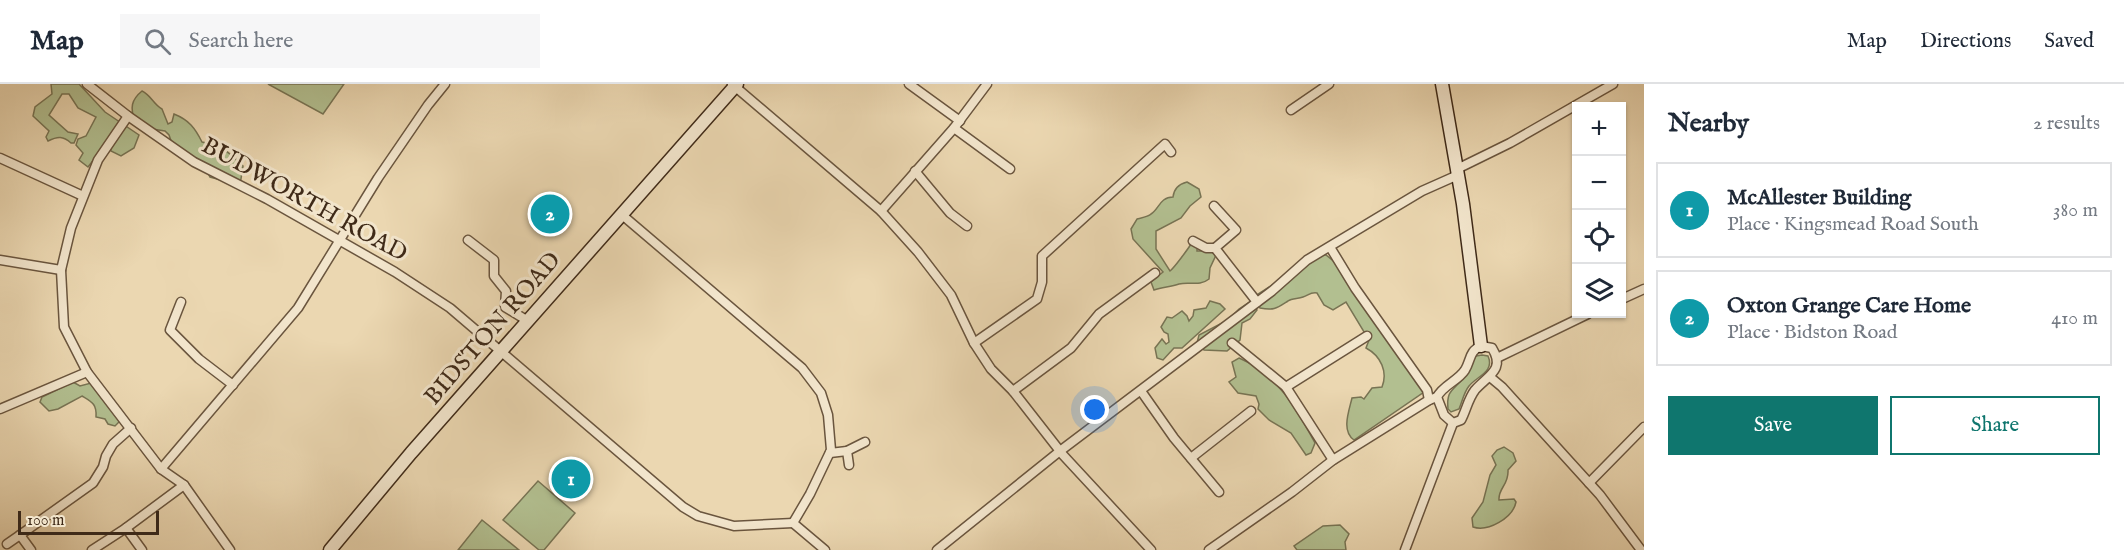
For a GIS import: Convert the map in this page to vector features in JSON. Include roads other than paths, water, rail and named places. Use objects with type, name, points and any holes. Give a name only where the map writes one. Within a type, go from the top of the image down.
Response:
[{"type":"main road","points":[[1442,84],[1458,172],[1481,346]]},
{"type":"main road","name":"BIDSTON ROAD","points":[[330,550],[404,461],[735,85]]},
{"type":"street","name":"BUDWORTH ROAD","points":[[87,84],[194,162],[267,199],[395,272],[450,308],[683,507],[698,516],[734,526],[793,523]]},
{"type":"street","points":[[161,469],[298,308],[378,178],[445,84]]},
{"type":"street","points":[[909,84],[1010,169]]},
{"type":"street","points":[[881,211],[957,124],[987,84]]},
{"type":"street","points":[[1309,84],[1316,93]]},
{"type":"street","points":[[1291,110],[1329,84]]},
{"type":"street","points":[[937,550],[1060,451],[1257,302],[1306,260],[1422,191],[1613,84]]},
{"type":"street","points":[[735,85],[881,211],[918,252],[951,295],[974,343],[991,369],[1013,391],[1060,451],[1152,550]]},
{"type":"street","points":[[128,116],[98,160],[71,228],[61,270],[64,327],[87,372],[161,469],[184,485],[230,550]]},
{"type":"street","points":[[974,343],[1037,299],[1042,282],[1042,256],[1165,144],[1171,152]]},
{"type":"street","points":[[0,158],[83,196]]},
{"type":"street","points":[[915,171],[950,213],[967,226]]},
{"type":"street","points":[[1193,241],[1206,248],[1215,248],[1236,230],[1214,206]]},
{"type":"street","points":[[621,214],[802,368],[821,393],[828,415],[830,453],[793,523],[825,550]]},
{"type":"street","points":[[468,240],[494,260],[494,276],[506,291],[505,307],[528,321]]},
{"type":"street","points":[[1330,247],[1355,288],[1444,415],[1453,423]]},
{"type":"street","points":[[1215,248],[1257,302]]},
{"type":"street","points":[[0,260],[61,270]]},
{"type":"street","points":[[1013,391],[1071,348],[1099,314],[1155,273]]},
{"type":"street","points":[[1626,297],[1644,289]]},
{"type":"street","points":[[181,303],[170,330],[199,359],[233,385]]},
{"type":"street","points":[[1497,358],[1580,318]]},
{"type":"street","points":[[1286,387],[1367,336]]},
{"type":"street","points":[[1232,343],[1286,387],[1333,460]]},
{"type":"street","points":[[1209,550],[1292,492],[1333,460],[1433,398],[1464,371],[1472,352],[1481,346],[1491,348],[1497,358],[1496,367],[1490,377],[1475,390],[1461,420],[1453,423],[1404,550]]},
{"type":"street","points":[[0,410],[87,372]]},
{"type":"street","points":[[1490,377],[1502,387],[1589,483],[1625,526],[1641,550]]},
{"type":"street","points":[[1141,391],[1174,438],[1219,492]]},
{"type":"street","points":[[1191,458],[1251,411]]},
{"type":"street","points":[[1589,483],[1644,427]]},
{"type":"street","points":[[8,544],[93,483],[104,467],[106,456],[113,444],[131,428]]},
{"type":"street","points":[[830,453],[847,452],[865,442]]},
{"type":"street","points":[[847,452],[849,465]]},
{"type":"street","points":[[92,550],[184,485]]},
{"type":"street","points":[[126,528],[142,550]]},
{"type":"street","points":[[20,535],[31,550]]},
{"type":"place","name":"Oxton Grange Care Home","points":[[550,214]]},
{"type":"place","name":"McAllester Building","points":[[571,479]]}]
